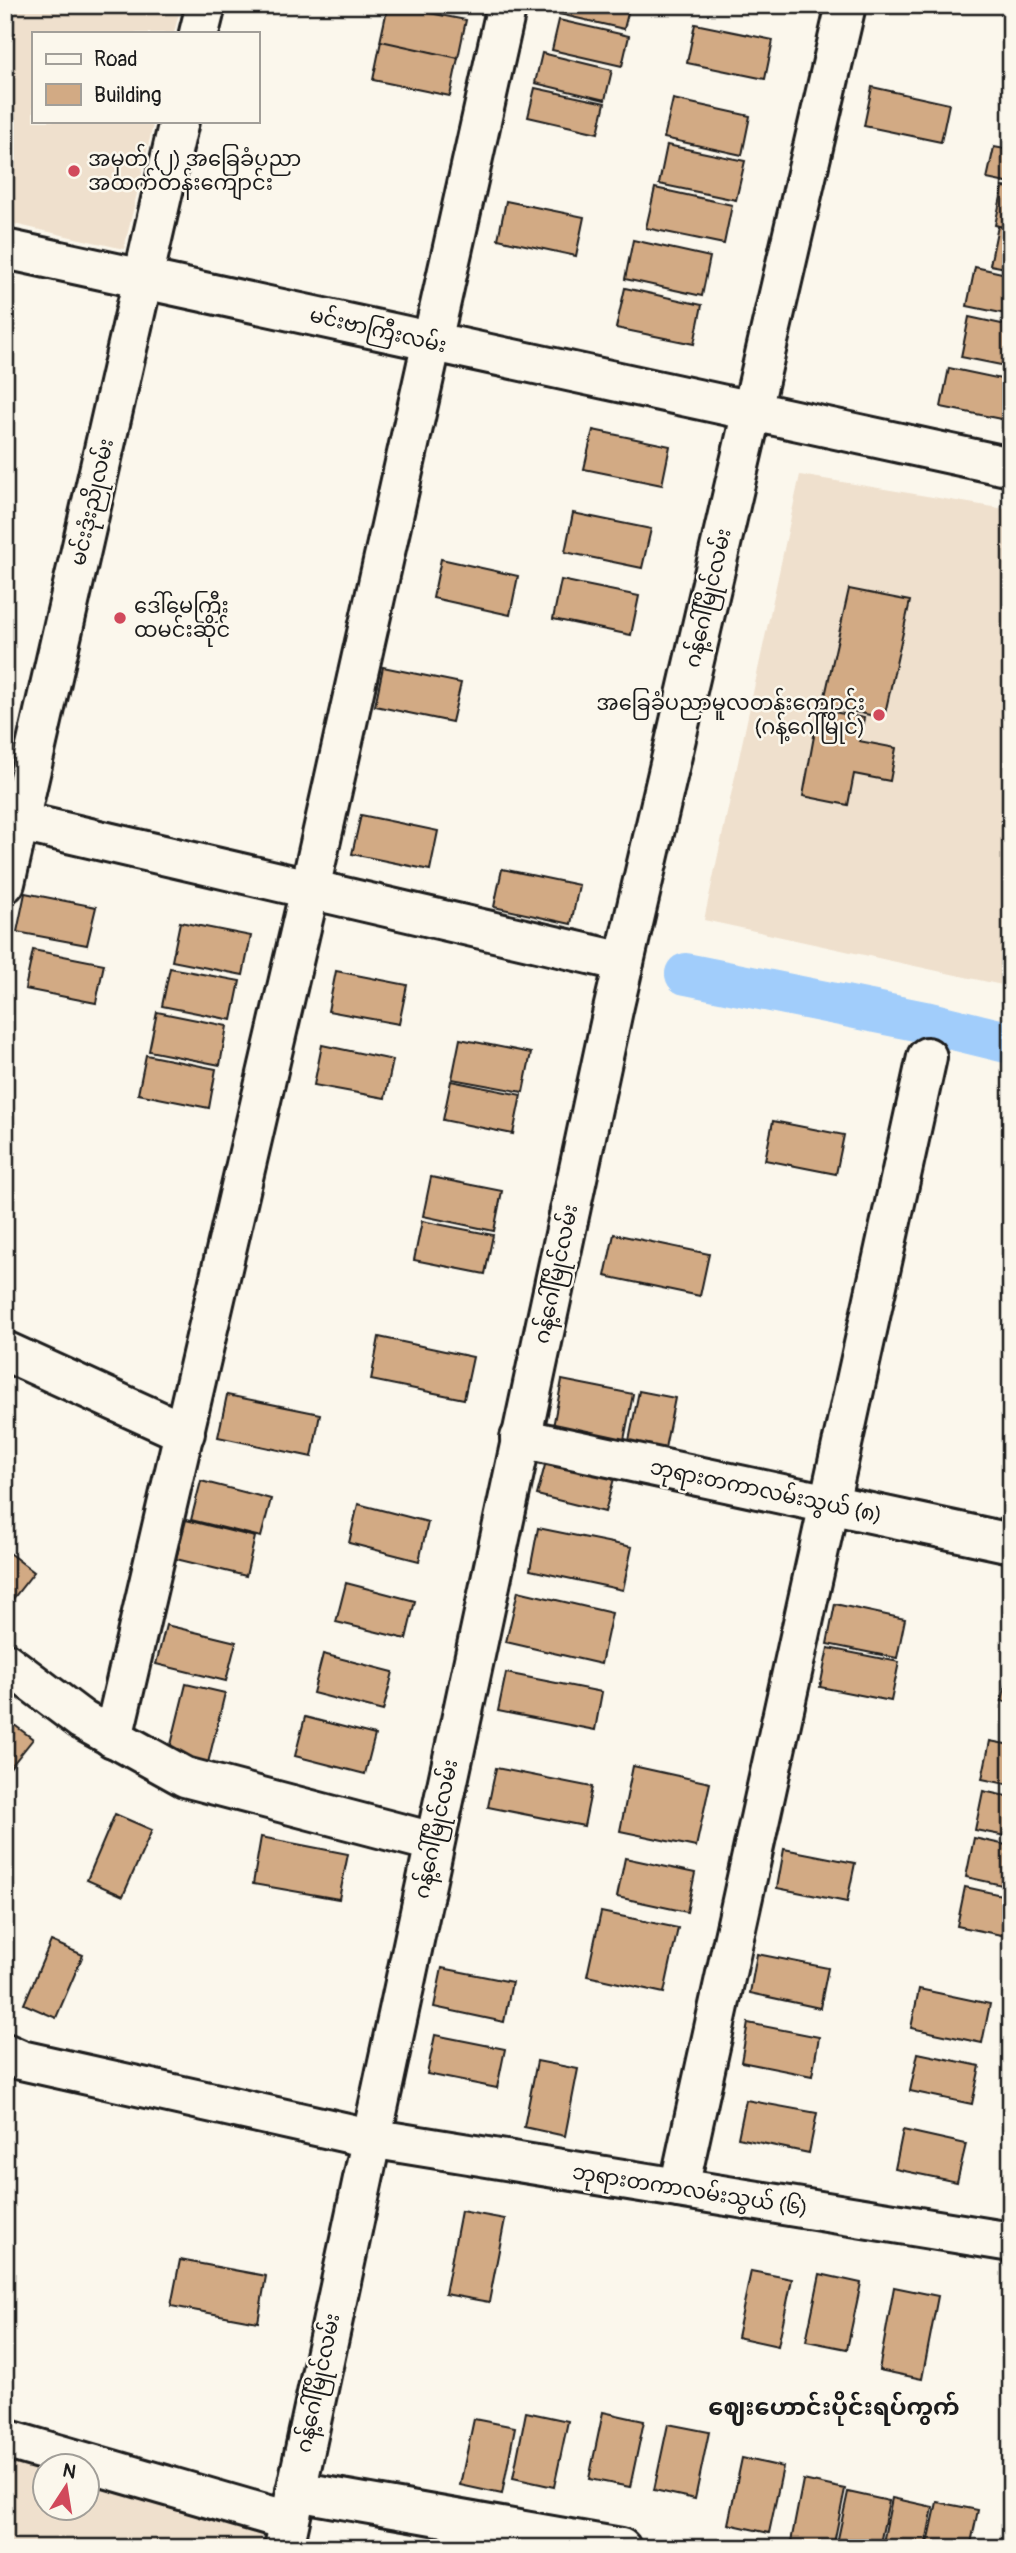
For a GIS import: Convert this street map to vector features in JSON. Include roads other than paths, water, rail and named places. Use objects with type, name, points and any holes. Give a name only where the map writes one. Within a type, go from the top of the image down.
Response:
[{"type":"street","points":[[200,32],[206,5]]},
{"type":"street","points":[[113,1738],[310,889],[507,5]]},
{"type":"street","name":"ဂန့်ဂေါ်မြိုင်လမ်း","points":[[290,2520],[613,1010],[845,5]]},
{"type":"street","name":"မင်းဒုံးညိုလမ်း","points":[[5,883],[179,122]]},
{"type":"street","name":"မင်းဗာကြီးလမ်း","points":[[5,249],[1011,467]]},
{"type":"street","points":[[21,822],[623,966]]},
{"type":"street","points":[[679,2188],[927,1057]]},
{"type":"street","points":[[5,1350],[184,1433]]},
{"type":"street","name":"ဘုရားတကာလမ်းသွယ် (၈)","points":[[520,1438],[1011,1543]]},
{"type":"street","points":[[5,1662],[82,1720],[185,1777],[433,1842]]},
{"type":"street","name":"ဘုရားတကာလမ်းသွယ် (၆)","points":[[5,2053],[21,2060],[370,2137],[1011,2242]]},
{"type":"street","points":[[5,2440],[290,2520],[621,2548]]},
{"type":"waterway","points":[[686,974],[925,1022],[1011,1043]]},
{"type":"place","name":"အမှတ် (၂) အခြေခံပညာ အထက်တန်းကျောင်း","points":[[74,171]]},
{"type":"place","name":"ဒေါ်မေကြီး ထမင်းဆိုင်","points":[[120,618]]},
{"type":"place","name":"အခြေခံပညာမူလတန်းကျောင်း (ဂန့်ဂေါ်မြိုင်)","points":[[879,715]]},
{"type":"district","name":"ဈေးဟောင်းပိုင်းရပ်ကွက်","points":[[834,2407]]}]
